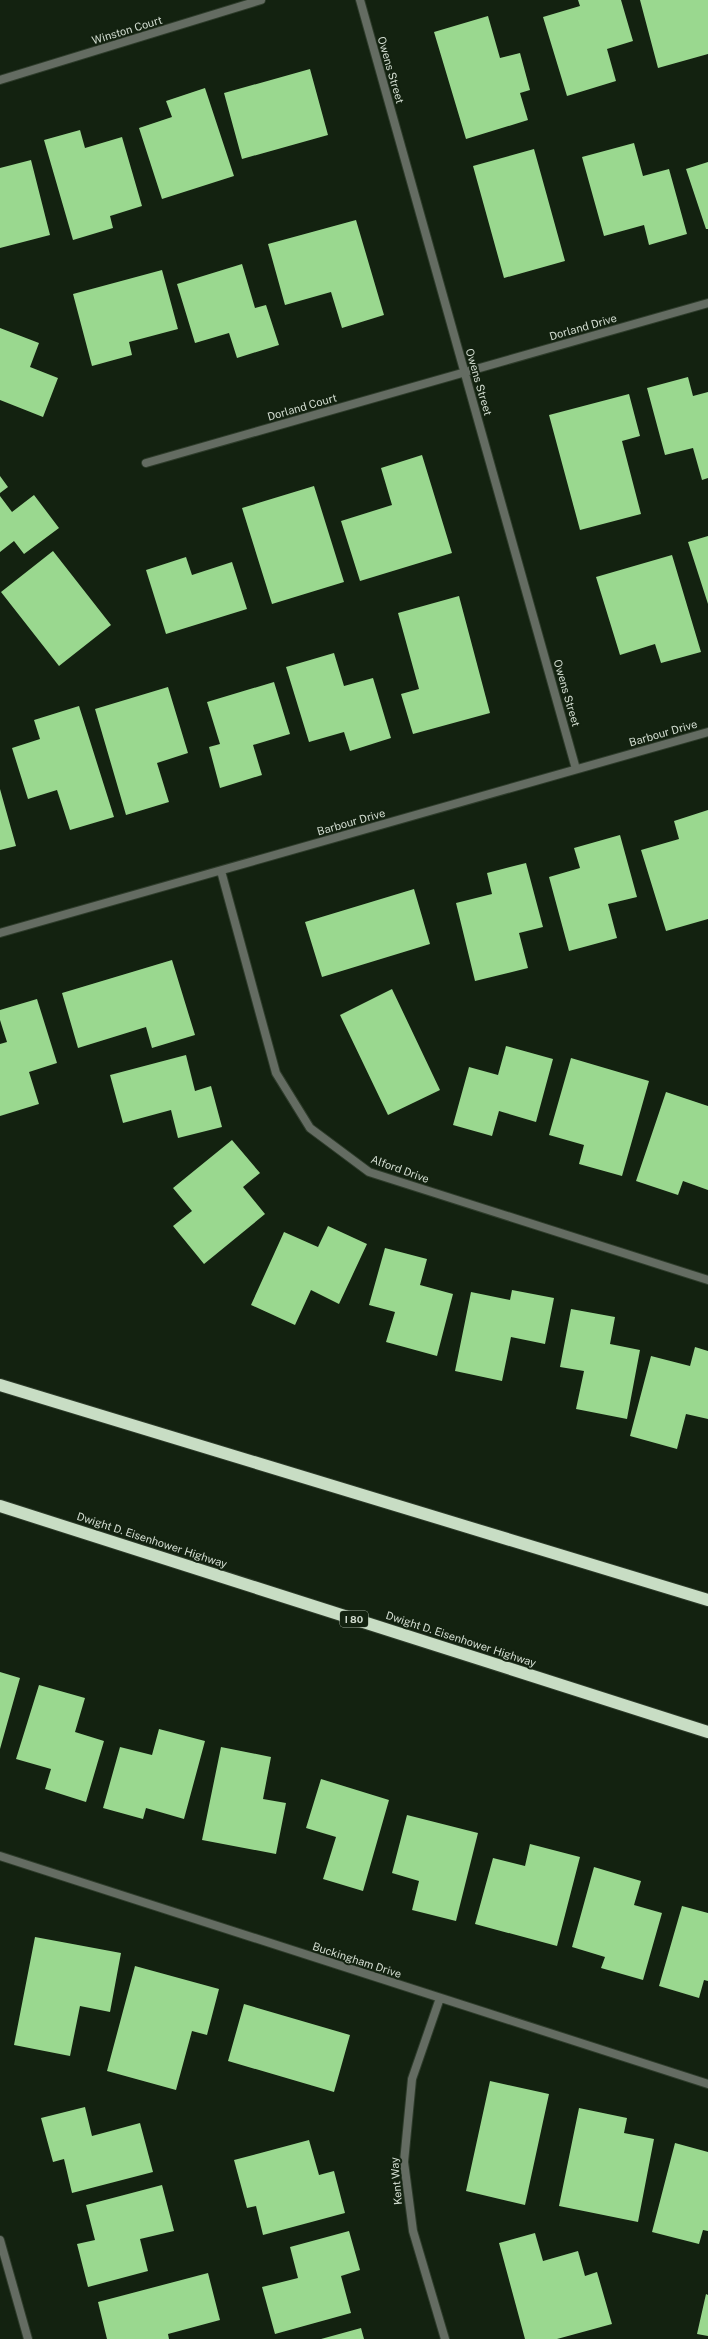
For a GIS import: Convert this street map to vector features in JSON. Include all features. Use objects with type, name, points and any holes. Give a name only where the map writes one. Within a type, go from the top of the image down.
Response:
[{"type":"highway","points":[[0,1385],[708,1600]]},
{"type":"highway","name":"Dwight D. Eisenhower Highway","points":[[0,1506],[708,1732]]},
{"type":"street","name":"Winston Court","points":[[0,80],[261,0]]},
{"type":"street","name":"Owens Street","points":[[360,0],[576,769]]},
{"type":"street","name":"Dorland Drive","points":[[464,372],[708,303]]},
{"type":"street","name":"Dorland Court","points":[[146,463],[464,372]]},
{"type":"street","name":"Barbour Drive","points":[[0,933],[708,732]]},
{"type":"street","name":"Alford Drive","points":[[221,871],[276,1073],[310,1128],[369,1172],[708,1280]]},
{"type":"street","name":"Buckingham Drive","points":[[0,1856],[708,2084]]},
{"type":"street","name":"Kent Way","points":[[440,1998],[412,2079],[404,2162],[413,2231],[444,2339]]},
{"type":"street","points":[[0,2240],[28,2339]]},
{"type":"building","points":[[578,0],[621,0],[633,41],[607,49],[616,81],[567,96],[543,17],[580,6]]},
{"type":"building","points":[[640,0],[708,0],[708,54],[658,68]]},
{"type":"building","points":[[488,16],[500,58],[520,53],[530,90],[520,93],[528,120],[466,139],[434,32]]},
{"type":"building","points":[[310,69],[328,135],[242,159],[224,93]]},
{"type":"building","points":[[205,88],[234,176],[162,199],[139,128],[172,117],[166,101]]},
{"type":"building","points":[[80,130],[85,148],[122,137],[142,206],[110,216],[113,228],[73,240],[44,140]]},
{"type":"building","points":[[634,143],[643,176],[669,169],[687,234],[649,245],[644,225],[604,236],[582,157]]},
{"type":"building","points":[[534,149],[565,261],[504,278],[473,166]]},
{"type":"building","points":[[31,160],[50,235],[0,248],[0,168]]},
{"type":"building","points":[[708,162],[708,229],[706,229],[686,169]]},
{"type":"building","points":[[356,220],[384,315],[342,328],[331,292],[285,305],[268,244]]},
{"type":"building","points":[[242,264],[255,308],[266,305],[279,345],[237,358],[229,333],[195,343],[177,284]]},
{"type":"building","points":[[162,270],[178,329],[129,342],[132,355],[92,366],[73,294]]},
{"type":"building","points":[[0,328],[39,343],[30,367],[58,378],[43,417],[0,400]]},
{"type":"building","points":[[688,377],[693,396],[708,392],[708,478],[702,480],[693,448],[665,455],[647,388]]},
{"type":"building","points":[[629,394],[640,436],[622,441],[641,514],[580,530],[549,415]]},
{"type":"building","points":[[422,455],[452,553],[360,581],[341,521],[392,505],[381,468]]},
{"type":"building","points":[[0,476],[8,487],[0,493]]},
{"type":"building","points":[[314,486],[344,582],[272,604],[242,508]]},
{"type":"building","points":[[34,495],[59,528],[24,554],[14,541],[0,552],[0,496],[12,512]]},
{"type":"building","points":[[708,536],[708,604],[688,542]]},
{"type":"building","points":[[53,551],[111,625],[59,666],[1,592]]},
{"type":"building","points":[[672,555],[701,652],[661,663],[655,644],[620,655],[596,577]]},
{"type":"building","points":[[186,557],[192,575],[232,562],[247,609],[166,634],[146,570]]},
{"type":"building","points":[[459,596],[490,713],[413,734],[401,694],[419,689],[398,613]]},
{"type":"building","points":[[334,653],[344,686],[373,678],[391,738],[350,751],[344,732],[309,742],[286,667]]},
{"type":"building","points":[[274,682],[290,734],[253,745],[262,775],[220,788],[209,747],[220,744],[207,702]]},
{"type":"building","points":[[168,687],[188,753],[157,763],[169,802],[126,815],[95,709]]},
{"type":"building","points":[[79,706],[114,817],[70,830],[57,790],[28,799],[12,748],[40,739],[34,720]]},
{"type":"building","points":[[0,789],[16,846],[0,850]]},
{"type":"building","points":[[708,810],[708,919],[666,931],[641,850],[679,839],[674,821]]},
{"type":"building","points":[[620,835],[637,897],[608,904],[617,938],[569,951],[549,877],[580,868],[574,848]]},
{"type":"building","points":[[526,863],[543,927],[519,933],[528,968],[475,981],[456,903],[492,894],[487,873]]},
{"type":"building","points":[[414,889],[430,944],[322,977],[305,922]]},
{"type":"building","points":[[172,960],[195,1035],[152,1048],[146,1027],[78,1048],[62,993]]},
{"type":"building","points":[[392,989],[440,1090],[388,1115],[340,1015]]},
{"type":"building","points":[[37,999],[57,1063],[29,1072],[39,1104],[0,1116],[0,1044],[7,1042],[0,1020],[0,1010]]},
{"type":"building","points":[[506,1046],[553,1059],[536,1122],[499,1111],[492,1136],[453,1125],[469,1067],[498,1075]]},
{"type":"building","points":[[186,1055],[195,1091],[211,1086],[222,1127],[178,1138],[171,1110],[123,1123],[110,1075]]},
{"type":"building","points":[[571,1058],[649,1081],[622,1176],[579,1164],[584,1145],[549,1135]]},
{"type":"building","points":[[666,1092],[708,1106],[708,1190],[683,1181],[678,1195],[636,1181]]},
{"type":"building","points":[[232,1140],[260,1173],[243,1187],[265,1214],[204,1264],[173,1226],[192,1211],[173,1188]]},
{"type":"building","points":[[328,1226],[367,1244],[339,1304],[311,1290],[295,1325],[251,1305],[284,1232],[318,1247]]},
{"type":"building","points":[[385,1248],[427,1259],[420,1285],[453,1294],[437,1356],[386,1342],[395,1312],[369,1305]]},
{"type":"building","points":[[512,1290],[554,1298],[545,1344],[511,1337],[502,1381],[455,1371],[471,1292],[510,1300]]},
{"type":"building","points":[[571,1309],[615,1317],[610,1344],[640,1350],[627,1419],[576,1409],[584,1371],[560,1367]]},
{"type":"building","points":[[695,1347],[708,1351],[708,1419],[686,1414],[677,1449],[630,1436],[651,1356],[690,1366]]},
{"type":"building","points":[[0,1672],[20,1678],[0,1749]]},
{"type":"building","points":[[39,1685],[85,1698],[75,1732],[104,1741],[86,1802],[45,1789],[51,1769],[16,1759]]},
{"type":"building","points":[[159,1729],[205,1741],[184,1819],[146,1808],[143,1819],[103,1808],[120,1747],[152,1755]]},
{"type":"building","points":[[221,1747],[271,1757],[263,1799],[286,1803],[276,1854],[202,1840]]},
{"type":"building","points":[[321,1779],[389,1800],[363,1891],[323,1879],[336,1837],[306,1828]]},
{"type":"building","points":[[407,1815],[478,1833],[456,1921],[412,1910],[419,1881],[392,1873]]},
{"type":"building","points":[[530,1844],[580,1857],[557,1946],[475,1924],[493,1858],[525,1866]]},
{"type":"building","points":[[594,1867],[641,1881],[634,1905],[662,1913],[643,1980],[601,1968],[605,1957],[572,1947]]},
{"type":"building","points":[[682,1906],[708,1913],[708,1981],[704,1980],[699,1998],[659,1986]]},
{"type":"building","points":[[35,1937],[121,1953],[110,2012],[80,2006],[70,2056],[14,2045]]},
{"type":"building","points":[[135,1966],[219,1989],[207,2035],[192,2031],[176,2090],[107,2071]]},
{"type":"building","points":[[244,2004],[350,2035],[334,2092],[228,2061]]},
{"type":"building","points":[[490,2081],[549,2094],[525,2205],[466,2191]]},
{"type":"building","points":[[85,2107],[92,2136],[140,2123],[153,2172],[72,2193],[64,2159],[53,2162],[41,2118]]},
{"type":"building","points":[[579,2108],[627,2118],[624,2133],[654,2139],[638,2222],[559,2206]]},
{"type":"building","points":[[309,2140],[319,2175],[334,2171],[345,2213],[263,2235],[256,2206],[247,2208],[234,2160]]},
{"type":"building","points":[[675,2143],[708,2152],[708,2231],[703,2230],[699,2244],[652,2232]]},
{"type":"building","points":[[162,2185],[174,2231],[140,2239],[148,2271],[88,2287],[77,2244],[95,2240],[86,2205]]},
{"type":"building","points":[[349,2231],[360,2270],[341,2276],[351,2313],[275,2334],[262,2287],[298,2278],[290,2247]]},
{"type":"building","points":[[535,2233],[543,2261],[578,2251],[585,2276],[597,2272],[612,2324],[557,2339],[525,2339],[499,2243]]},
{"type":"building","points":[[208,2273],[220,2320],[168,2334],[169,2339],[107,2339],[98,2302]]},
{"type":"building","points":[[706,2294],[708,2295],[708,2336],[697,2334]]},
{"type":"building","points":[[361,2328],[364,2339],[321,2339]]}]
